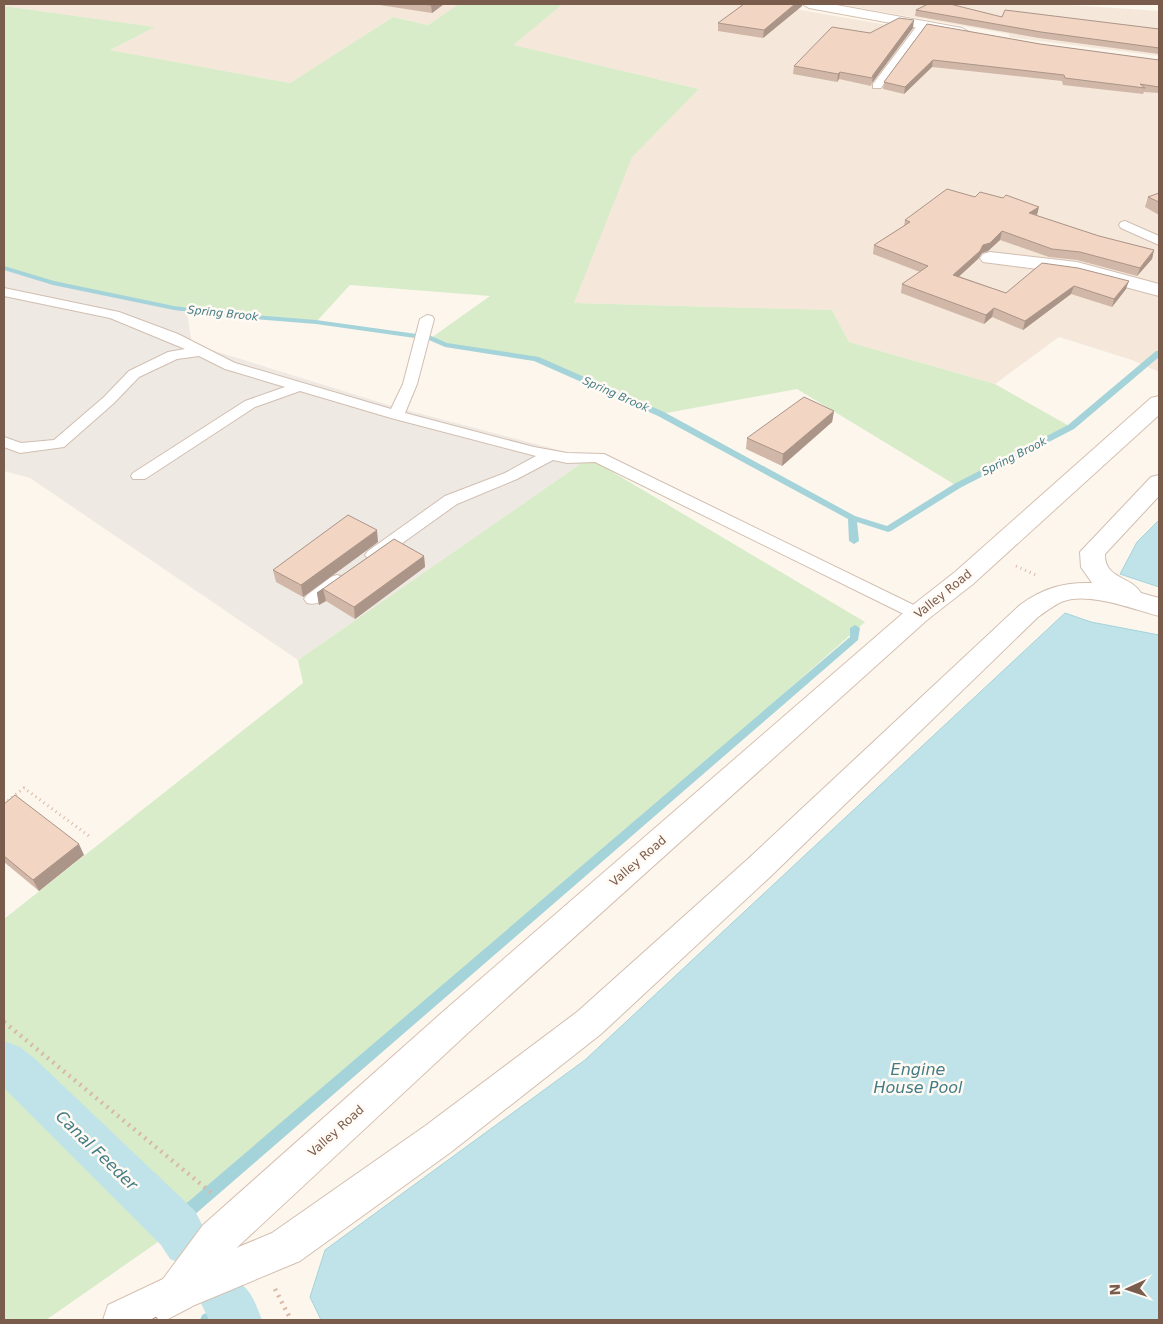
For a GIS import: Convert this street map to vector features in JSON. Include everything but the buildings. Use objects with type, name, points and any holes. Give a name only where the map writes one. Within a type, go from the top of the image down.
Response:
[{"type":"street","points":[[809,4],[972,33]]},
{"type":"street","points":[[989,257],[1077,268],[1159,290]]},
{"type":"street","name":"Valley Road","points":[[123,1320],[177,1293],[217,1239],[458,1020],[918,614],[991,554],[1159,403]]},
{"type":"street","points":[[1152,605],[1106,581],[1096,573],[1092,565],[1092,559],[1096,546],[1159,482]]},
{"type":"street","points":[[177,1293],[286,1247],[438,1139],[589,1023],[760,867],[1029,611],[1051,596],[1070,592],[1107,595],[1152,605]]},
{"type":"lane","points":[[877,86],[922,25]]},
{"type":"lane","points":[[1125,225],[1159,240]]},
{"type":"lane","points":[[4,292],[114,315],[174,337],[230,366],[396,415],[567,458],[598,457],[918,614]]},
{"type":"lane","points":[[396,415],[410,384],[427,318]]},
{"type":"lane","points":[[4,442],[20,448],[58,444],[109,400],[134,374],[172,355],[201,351]]},
{"type":"lane","points":[[139,476],[250,404],[301,386]]},
{"type":"lane","points":[[364,562],[451,500],[512,476],[550,454]]},
{"type":"lane","points":[[313,599],[348,573]]},
{"type":"path","points":[[991,554],[1070,592]]},
{"type":"path","points":[[4,804],[24,788],[89,836]]},
{"type":"path","points":[[4,1022],[202,1185]]},
{"type":"shaded area","points":[[4,4],[459,4],[428,25],[393,17],[290,83],[110,50],[154,27],[4,6]]},
{"type":"shaded area","points":[[563,4],[767,4],[996,44],[1159,66],[1159,372],[1132,360],[1059,337],[995,384],[849,342],[832,310],[573,303],[631,157],[699,89],[512,45]]},
{"type":"shaded area","points":[[838,4],[1054,4],[1159,11],[1159,56],[1009,37],[1009,34]]},
{"type":"shaded area","points":[[4,268],[53,283],[174,308],[187,313],[192,344],[395,407],[589,458],[298,660],[30,478],[4,471]]},
{"type":"green space","points":[[459,4],[563,4],[513,45],[699,89],[632,157],[574,303],[832,310],[849,342],[995,384],[1071,427],[957,486],[797,389],[661,414],[536,359],[445,345],[431,338],[490,296],[350,285],[316,322],[158,304],[81,289],[4,268],[4,6],[155,27],[110,50],[290,83],[393,17],[428,25]]},
{"type":"green space","points":[[589,458],[865,622],[178,1228],[46,1320],[4,1320],[4,919],[303,683],[298,660]]},
{"type":"water","points":[[1159,520],[1159,587],[1120,574],[1137,542]]},
{"type":"water","name":"Engine House Pool","points":[[1065,613],[1091,622],[1159,635],[1159,1320],[321,1320],[310,1297],[325,1250],[585,1060]]},
{"type":"waterway","name":"Spring Brook","points":[[4,268],[53,283],[174,308],[229,315],[316,322],[431,338],[445,345],[536,359],[661,414],[852,518]]},
{"type":"waterway","name":"Spring Brook","points":[[852,518],[888,529],[957,486],[1071,427],[1159,353]]},
{"type":"waterway","points":[[852,518],[854,541]]},
{"type":"waterway","points":[[173,1224],[855,638],[855,628]]},
{"type":"waterway","name":"Canal Feeder","points":[[4,1061],[18,1072],[178,1228],[187,1242]]},
{"type":"waterway","name":"Canal Feeder","points":[[224,1299],[237,1320]]},
{"type":"waterway","points":[[207,1320],[230,1308]]}]
